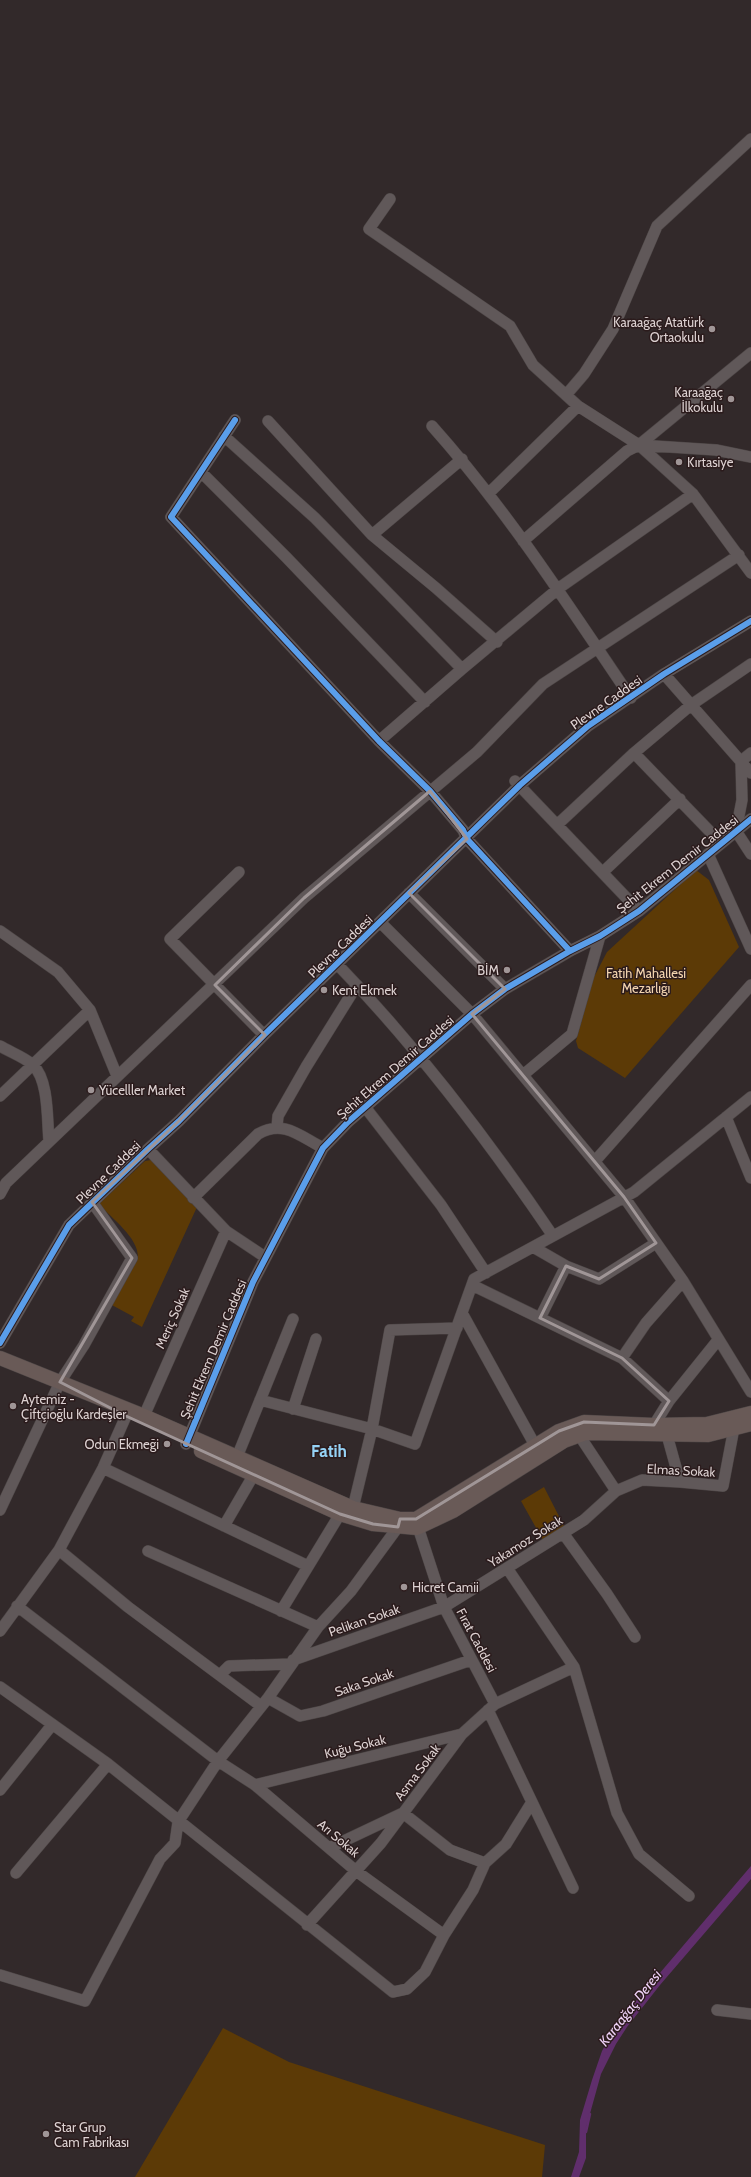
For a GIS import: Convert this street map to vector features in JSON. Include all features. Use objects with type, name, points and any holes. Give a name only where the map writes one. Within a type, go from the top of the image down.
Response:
[{"type":"main road","points":[[0,1358],[144,1416],[253,1476],[340,1514],[373,1524],[417,1524],[453,1511],[564,1441],[586,1433],[708,1435],[751,1424]]},
{"type":"main road","points":[[92,1396],[126,1416],[237,1457],[353,1508],[399,1523]]},
{"type":"main road","points":[[417,1524],[559,1431],[584,1422],[654,1425],[707,1424],[751,1413]]},
{"type":"street","points":[[566,395],[584,374],[613,329],[657,226],[751,139]]},
{"type":"street","points":[[390,199],[369,229],[510,326],[533,365],[578,406],[639,445],[693,494],[751,572]]},
{"type":"street","points":[[523,541],[627,450],[639,445],[751,353]]},
{"type":"street","points":[[489,493],[578,406]]},
{"type":"street","points":[[235,420],[171,517],[379,741],[430,791],[463,830],[467,839],[570,951]]},
{"type":"street","points":[[268,421],[372,535],[436,588],[497,642]]},
{"type":"street","points":[[432,426],[462,459],[489,493],[559,588],[631,698]]},
{"type":"street","points":[[224,436],[315,518],[462,669]]},
{"type":"street","points":[[639,445],[716,450],[751,457]]},
{"type":"street","points":[[372,535],[462,459]]},
{"type":"street","points":[[201,472],[425,702]]},
{"type":"street","points":[[379,741],[559,588],[693,494]]},
{"type":"street","points":[[0,1194],[6,1183],[49,1141],[215,985],[304,898],[477,752],[543,684],[739,555]]},
{"type":"street","points":[[748,623],[751,635]]},
{"type":"street","name":"Plevne Caddesi","points":[[0,1343],[69,1225],[148,1149],[179,1122],[264,1035],[409,893],[467,839],[518,783],[588,726],[664,674],[748,623]]},
{"type":"street","points":[[558,824],[634,753],[691,705],[751,664]]},
{"type":"street","points":[[664,674],[751,773]]},
{"type":"street","points":[[634,753],[721,843]]},
{"type":"street","points":[[740,761],[751,753]]},
{"type":"street","points":[[740,761],[742,800],[736,831],[751,854]]},
{"type":"street","points":[[518,783],[639,911]]},
{"type":"street","points":[[603,872],[680,800]]},
{"type":"street","name":"Şehit Ekrem Demir Caddesi","points":[[188,1440],[265,1257],[323,1148],[365,1107],[472,1014],[504,989],[570,951],[600,936],[639,911],[751,819]]},
{"type":"street","points":[[708,854],[751,949]]},
{"type":"street","points":[[239,872],[170,939],[264,1035]]},
{"type":"street","points":[[409,893],[504,989]]},
{"type":"street","points":[[380,922],[472,1014],[624,1197],[683,1282],[751,1392]]},
{"type":"street","points":[[0,931],[58,972],[90,1010],[117,1076]]},
{"type":"street","points":[[523,1075],[572,1034],[600,936]]},
{"type":"street","points":[[337,964],[422,1057],[553,1236]]},
{"type":"street","points":[[277,1126],[278,1116],[281,1110],[357,985]]},
{"type":"street","points":[[594,1161],[751,985]]},
{"type":"street","points":[[0,1096],[90,1010]]},
{"type":"street","points":[[0,1046],[33,1065],[39,1075],[45,1091],[49,1141]]},
{"type":"street","points":[[260,1400],[372,1429],[415,1444],[474,1279],[634,1192],[751,1097]]},
{"type":"street","points":[[365,1107],[441,1205],[486,1273]]},
{"type":"street","points":[[726,1117],[751,1178]]},
{"type":"street","points":[[193,1198],[258,1134],[268,1128],[277,1126],[282,1127],[323,1148]]},
{"type":"street","points":[[148,1149],[226,1231],[265,1257]]},
{"type":"street","points":[[0,1510],[60,1382],[84,1345],[132,1258],[92,1202]]},
{"type":"street","name":"Meriç Sokak","points":[[144,1416],[226,1231]]},
{"type":"street","points":[[533,1247],[566,1266],[599,1279],[656,1243]]},
{"type":"street","points":[[540,1318],[566,1266]]},
{"type":"street","points":[[622,1358],[646,1323],[683,1282]]},
{"type":"street","points":[[472,1285],[622,1358],[670,1401]]},
{"type":"street","points":[[462,1313],[536,1447]]},
{"type":"street","points":[[237,1457],[293,1319]]},
{"type":"street","points":[[353,1508],[372,1429],[390,1330],[457,1328]]},
{"type":"street","points":[[293,1409],[316,1339]]},
{"type":"street","points":[[654,1425],[670,1401],[718,1340]]},
{"type":"street","points":[[0,1631],[59,1550],[103,1468],[126,1416]]},
{"type":"street","name":"Elmas Sokak","points":[[616,1491],[642,1480],[723,1486],[734,1428]]},
{"type":"street","points":[[580,1435],[616,1491]]},
{"type":"street","points":[[667,1435],[680,1482]]},
{"type":"street","points":[[103,1468],[308,1566]]},
{"type":"street","points":[[224,1526],[253,1476]]},
{"type":"street","name":"Yakamoz Sokak","points":[[444,1607],[584,1520],[616,1491]]},
{"type":"street","points":[[281,1611],[340,1514]]},
{"type":"street","points":[[0,1975],[85,2001],[160,1859],[174,1843],[178,1822],[218,1761],[264,1702],[318,1627],[351,1590],[399,1523]]},
{"type":"street","name":"Fırat Caddesi","points":[[417,1524],[444,1607],[471,1660],[532,1802],[573,1888]]},
{"type":"street","points":[[563,1533],[607,1594],[634,1637]]},
{"type":"street","name":"Saka Sokak","points":[[59,1550],[128,1607],[221,1674],[264,1702],[300,1716],[323,1711],[471,1660]]},
{"type":"street","points":[[148,1551],[318,1627]]},
{"type":"street","points":[[507,1568],[574,1667],[617,1813],[640,1854],[689,1896]]},
{"type":"street","name":"Arı Sokak","points":[[17,1606],[218,1761],[255,1785],[356,1871],[444,1935]]},
{"type":"street","name":"Pelikan Sokak","points":[[221,1674],[229,1666],[292,1662],[444,1607]]},
{"type":"street","name":"Asma Sokak","points":[[307,1925],[382,1843],[462,1734],[492,1707],[574,1667]]},
{"type":"street","points":[[0,1687],[108,1764],[178,1822],[393,1992],[406,1989],[425,1972],[444,1935],[473,1890],[486,1863],[506,1844],[532,1802]]},
{"type":"street","points":[[0,1790],[52,1725]]},
{"type":"street","name":"Kuğu Sokak","points":[[255,1785],[462,1734]]},
{"type":"street","points":[[16,1873],[108,1764]]},
{"type":"street","points":[[329,1848],[403,1813],[450,1850],[486,1863]]},
{"type":"street","points":[[717,2010],[751,2014]]},
{"type":"highlighted area","points":[[430,791],[467,839],[409,893],[505,989],[472,1014],[624,1197],[656,1243],[599,1279],[566,1266],[540,1318],[622,1358],[669,1401],[654,1425],[584,1422],[559,1431],[416,1519],[400,1519],[398,1527],[373,1524],[340,1514],[126,1416],[60,1382],[132,1258],[92,1202],[179,1121],[265,1035],[215,985],[304,898]]},
{"type":"green space","name":"Fatih Mahallesi Mezarlığı","points":[[696,870],[709,880],[739,947],[625,1078],[578,1048],[576,1041],[593,979],[607,952]]},
{"type":"green space","points":[[151,1160],[197,1207],[142,1327],[131,1321],[134,1317],[110,1304],[138,1257],[134,1242],[129,1235],[99,1204],[145,1161]]},
{"type":"green space","points":[[544,1487],[565,1528],[544,1542],[521,1501]]},
{"type":"green space","points":[[223,2028],[289,2062],[545,2145],[542,2177],[135,2177]]},
{"type":"shaded area","points":[[751,1866],[751,1879],[660,1985],[627,2027],[616,2044],[601,2074],[586,2128],[586,2158],[579,2177],[571,2177],[579,2152],[580,2120],[592,2080],[602,2051],[619,2021]]},
{"type":"waterway","name":"Karaağaç Deresi","points":[[586,2132],[590,2114]]},
{"type":"cycle path","points":[[235,420],[171,517],[379,741],[430,791],[463,830],[467,839],[570,951]]},
{"type":"cycle path","points":[[0,1343],[69,1225],[179,1121],[264,1035],[520,785],[588,726],[664,674],[751,621]]},
{"type":"cycle path","points":[[186,1444],[253,1282],[323,1148],[348,1122],[472,1014],[505,989],[570,951],[600,936],[639,911],[751,819]]},
{"type":"place","name":"Karaağaç Atatürk Ortaokulu","points":[[712,329]]},
{"type":"place","name":"Karaağaç İlkokulu","points":[[731,399]]},
{"type":"place","name":"Kırtasiye","points":[[679,462]]},
{"type":"place","name":"BİM","points":[[507,970]]},
{"type":"place","name":"Kent Ekmek","points":[[324,990]]},
{"type":"place","name":"Yücelller Market","points":[[91,1090]]},
{"type":"place","name":"Aytemiz - Çiftçioğlu Kardeşler","points":[[13,1406]]},
{"type":"place","name":"Odun Ekmeği","points":[[167,1444]]},
{"type":"place","name":"Hicret Camii","points":[[404,1587]]},
{"type":"place","name":"Star Grup Cam Fabrikası","points":[[46,2134]]},
{"type":"district","name":"Fatih","points":[[329,1451]]}]
